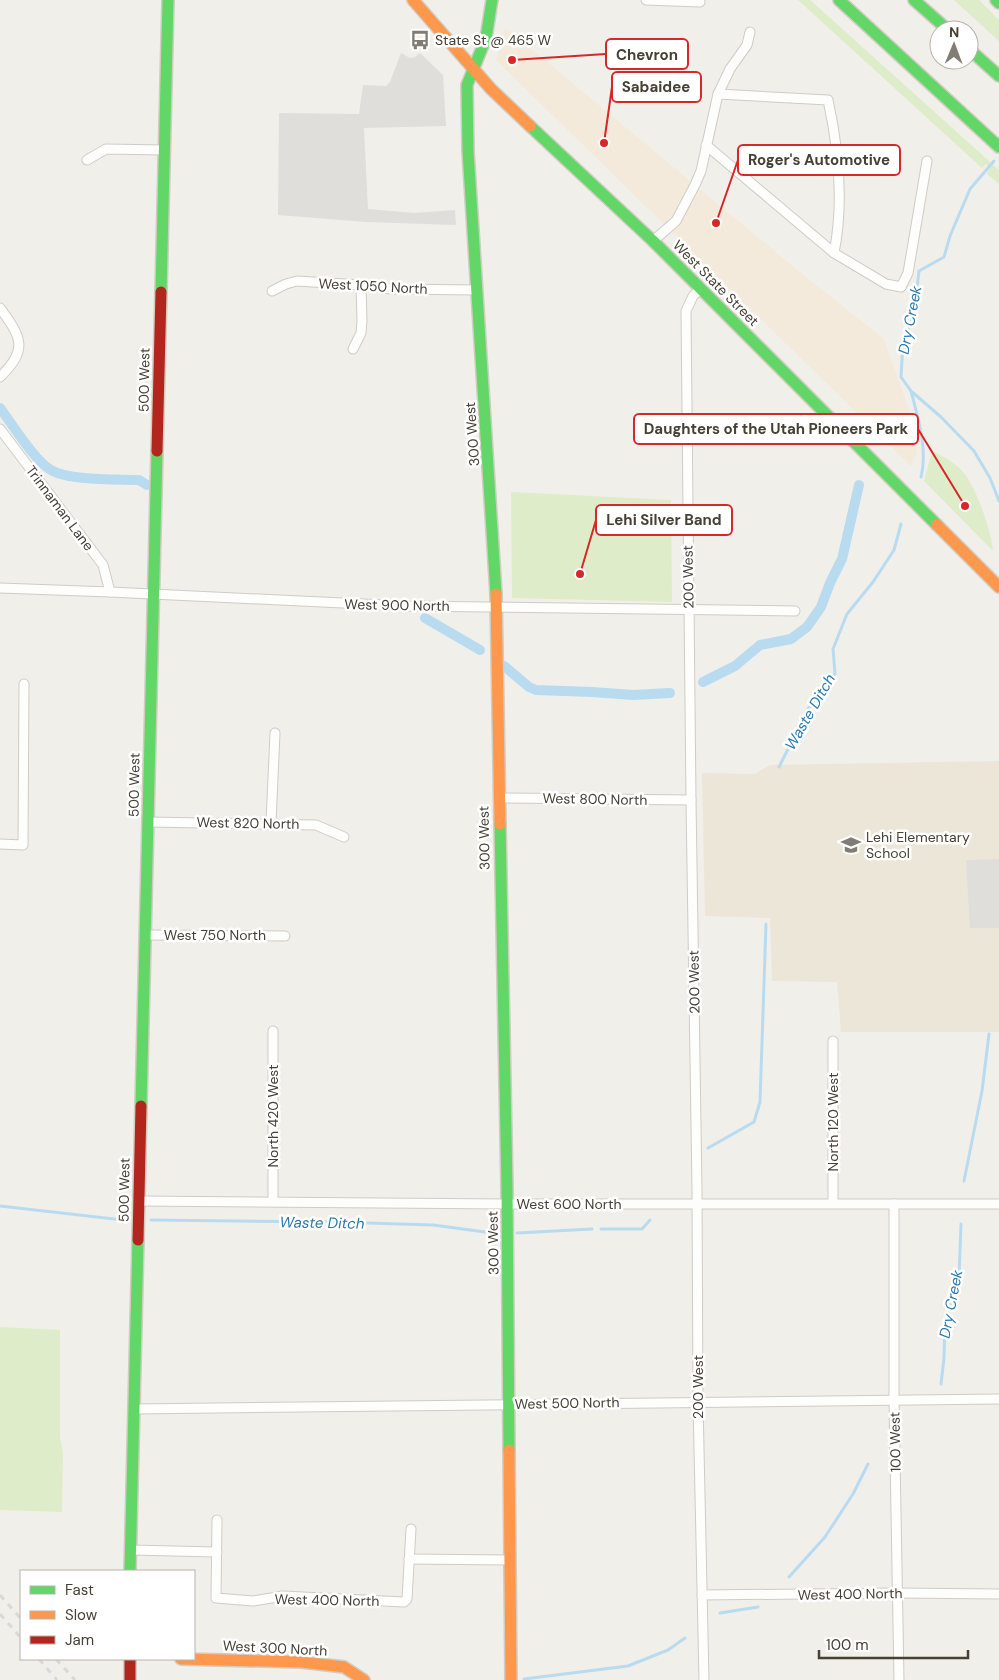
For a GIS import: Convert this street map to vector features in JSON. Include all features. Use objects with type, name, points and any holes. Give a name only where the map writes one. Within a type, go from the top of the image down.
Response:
[{"type":"main road","name":"500 West","points":[[130,1570],[168,0]]},
{"type":"main road","name":"West State Street","points":[[413,0],[474,70],[653,240],[999,587]]},
{"type":"main road","name":"300 West","points":[[492,0],[486,38],[468,85],[468,151],[498,607],[499,798],[507,1204],[511,1680]]},
{"type":"main road","points":[[839,0],[999,146]]},
{"type":"main road","points":[[914,0],[937,20]]},
{"type":"main road","points":[[996,0],[999,3]]},
{"type":"main road","points":[[979,58],[999,76]]},
{"type":"main road","name":"West 300 North","points":[[195,1659],[301,1662],[344,1667],[364,1680]]},
{"type":"main road","points":[[129,1678],[130,1660]]},
{"type":"street","points":[[646,0],[700,2]]},
{"type":"street","points":[[653,240],[676,221],[696,185],[701,171],[718,94],[730,69],[747,45],[750,32]]},
{"type":"street","points":[[718,94],[828,100],[838,156],[840,227],[834,253]]},
{"type":"street","points":[[706,145],[834,253],[886,284],[901,287],[908,273],[927,161]]},
{"type":"street","points":[[87,160],[106,150],[164,150]]},
{"type":"street","name":"West 1050 North","points":[[272,291],[297,281],[392,289],[477,290]]},
{"type":"street","points":[[353,349],[361,333],[361,285]]},
{"type":"street","name":"200 West","points":[[700,289],[693,296],[686,311],[690,800],[697,1204],[698,1402],[704,1680]]},
{"type":"street","points":[[0,308],[19,338],[18,354],[13,364],[0,376]]},
{"type":"street","name":"Trinnaman Lane","points":[[0,429],[103,565],[110,592]]},
{"type":"street","name":"West 900 North","points":[[0,588],[406,606],[795,611]]},
{"type":"street","points":[[0,844],[23,845],[24,684]]},
{"type":"street","points":[[271,824],[275,733]]},
{"type":"street","name":"West 800 North","points":[[499,798],[690,800]]},
{"type":"street","name":"West 820 North","points":[[149,822],[316,825],[344,837]]},
{"type":"street","name":"West 750 North","points":[[145,934],[285,936]]},
{"type":"street","name":"North 420 West","points":[[273,1031],[273,1201]]},
{"type":"street","name":"North 120 West","points":[[833,1041],[833,1203]]},
{"type":"street","name":"West 600 North","points":[[139,1201],[507,1204],[999,1204]]},
{"type":"street","name":"100 West","points":[[894,1204],[894,1400],[899,1680]]},
{"type":"street","name":"West 500 North","points":[[135,1409],[999,1398]]},
{"type":"street","points":[[130,1550],[217,1552],[217,1520]]},
{"type":"street","points":[[410,1529],[409,1559],[510,1560]]},
{"type":"street","name":"West 400 North","points":[[217,1552],[216,1598],[253,1601],[283,1596],[404,1602],[407,1599],[409,1559]]},
{"type":"street","name":"West 400 North","points":[[702,1595],[999,1594]]},
{"type":"shaded area","points":[[505,27],[795,268],[884,339],[913,421],[917,454],[911,466],[496,60]]},
{"type":"shaded area","points":[[401,53],[410,58],[420,53],[443,75],[446,126],[364,128],[368,209],[414,213],[455,210],[456,225],[366,222],[278,215],[279,113],[359,114],[363,85],[386,86],[390,82]]},
{"type":"shaded area","name":"Lehi Elementary School","points":[[999,761],[999,1032],[841,1032],[837,982],[772,981],[770,918],[705,916],[702,773],[754,774],[770,765]]},
{"type":"shaded area","points":[[999,859],[999,928],[970,928],[966,860]]},
{"type":"green space","points":[[798,0],[810,0],[999,170],[999,184],[987,174],[989,168],[986,164],[982,168]]},
{"type":"green space","points":[[954,0],[979,0],[999,20],[999,41],[979,23],[979,20],[976,20]]},
{"type":"green space","points":[[932,451],[951,462],[967,477],[983,512],[990,533],[993,551],[924,481]]},
{"type":"green space","points":[[511,492],[671,500],[672,602],[512,598]]},
{"type":"green space","points":[[0,1327],[60,1330],[60,1437],[63,1452],[62,1512],[0,1510]]},
{"type":"waterway","name":"Dry Creek","points":[[994,161],[970,189],[950,236],[944,257],[919,271],[914,314],[903,343],[901,377],[911,391],[941,417],[974,451],[990,478],[999,501]]},
{"type":"waterway","name":"Waste Ditch","points":[[911,391],[923,445],[921,477]]},
{"type":"waterway","points":[[0,408],[31,451],[51,470],[59,474],[81,478],[139,480],[147,485]]},
{"type":"waterway","points":[[703,682],[735,666],[760,645],[791,639],[807,627],[821,607],[842,559],[859,485]]},
{"type":"waterway","name":"Waste Ditch","points":[[779,767],[808,709],[835,674],[833,649],[847,614],[873,582],[894,550],[901,524]]},
{"type":"waterway","points":[[425,618],[480,650]]},
{"type":"waterway","points":[[504,666],[529,687],[536,690],[633,695],[670,693]]},
{"type":"waterway","name":"Waste Ditch","points":[[708,1148],[754,1122],[760,1102],[766,924]]},
{"type":"waterway","name":"Dry Creek","points":[[964,1181],[982,1091],[989,1034]]},
{"type":"waterway","name":"Waste Ditch","points":[[0,1206],[123,1220]]},
{"type":"waterway","name":"Waste Ditch","points":[[151,1220],[433,1225],[492,1233]]},
{"type":"waterway","name":"Waste Ditch","points":[[601,1229],[642,1229],[650,1220]]},
{"type":"waterway","name":"Dry Creek","points":[[941,1384],[945,1321],[959,1277],[961,1224]]},
{"type":"waterway","name":"Waste Ditch","points":[[517,1233],[592,1229]]},
{"type":"waterway","name":"Dry Creek","points":[[789,1577],[825,1537],[853,1494],[868,1464]]},
{"type":"waterway","name":"Dry Creek","points":[[720,1613],[758,1607]]},
{"type":"waterway","name":"Dry Creek","points":[[524,1679],[628,1666],[668,1650],[685,1638]]},
{"type":"railway","points":[[0,1595],[20,1618]]},
{"type":"railway","points":[[0,1614],[20,1637]]},
{"type":"railway","points":[[40,1660],[57,1680]]},
{"type":"railway","points":[[57,1660],[75,1680]]},
{"type":"traffic: fast","points":[[161,292],[168,0]]},
{"type":"traffic: fast","points":[[492,0],[486,38],[467,85],[468,151],[496,594]]},
{"type":"traffic: fast","points":[[839,0],[999,147]]},
{"type":"traffic: fast","points":[[914,0],[937,20]]},
{"type":"traffic: fast","points":[[996,0],[999,3]]},
{"type":"traffic: fast","points":[[979,58],[999,76]]},
{"type":"traffic: fast","points":[[530,126],[653,241],[937,525]]},
{"type":"traffic: fast","points":[[141,1106],[157,451]]},
{"type":"traffic: fast","points":[[500,824],[507,1187],[509,1450]]},
{"type":"traffic: fast","points":[[130,1570],[138,1240]]},
{"type":"traffic: slow","points":[[413,0],[491,89],[530,126]]},
{"type":"traffic: slow","points":[[937,525],[999,587]]},
{"type":"traffic: slow","points":[[496,594],[500,824]]},
{"type":"traffic: slow","points":[[509,1450],[511,1680]]},
{"type":"traffic: slow","points":[[195,1659],[301,1662],[344,1667],[364,1680]]},
{"type":"traffic: jam","points":[[157,451],[161,292]]},
{"type":"traffic: jam","points":[[138,1240],[141,1106]]},
{"type":"traffic: jam","points":[[130,1660],[130,1680]]},
{"type":"place","name":"State St @ 465 W","points":[[420,40]]},
{"type":"place","name":"Chevron","points":[[512,60]]},
{"type":"place","name":"Sabaidee","points":[[604,143]]},
{"type":"place","name":"Roger's Automotive","points":[[716,223]]},
{"type":"place","name":"Daughters of the Utah Pioneers Park","points":[[965,506]]},
{"type":"place","name":"Lehi Silver Band","points":[[580,574]]},
{"type":"place","name":"Lehi Elementary School","points":[[851,845]]}]
